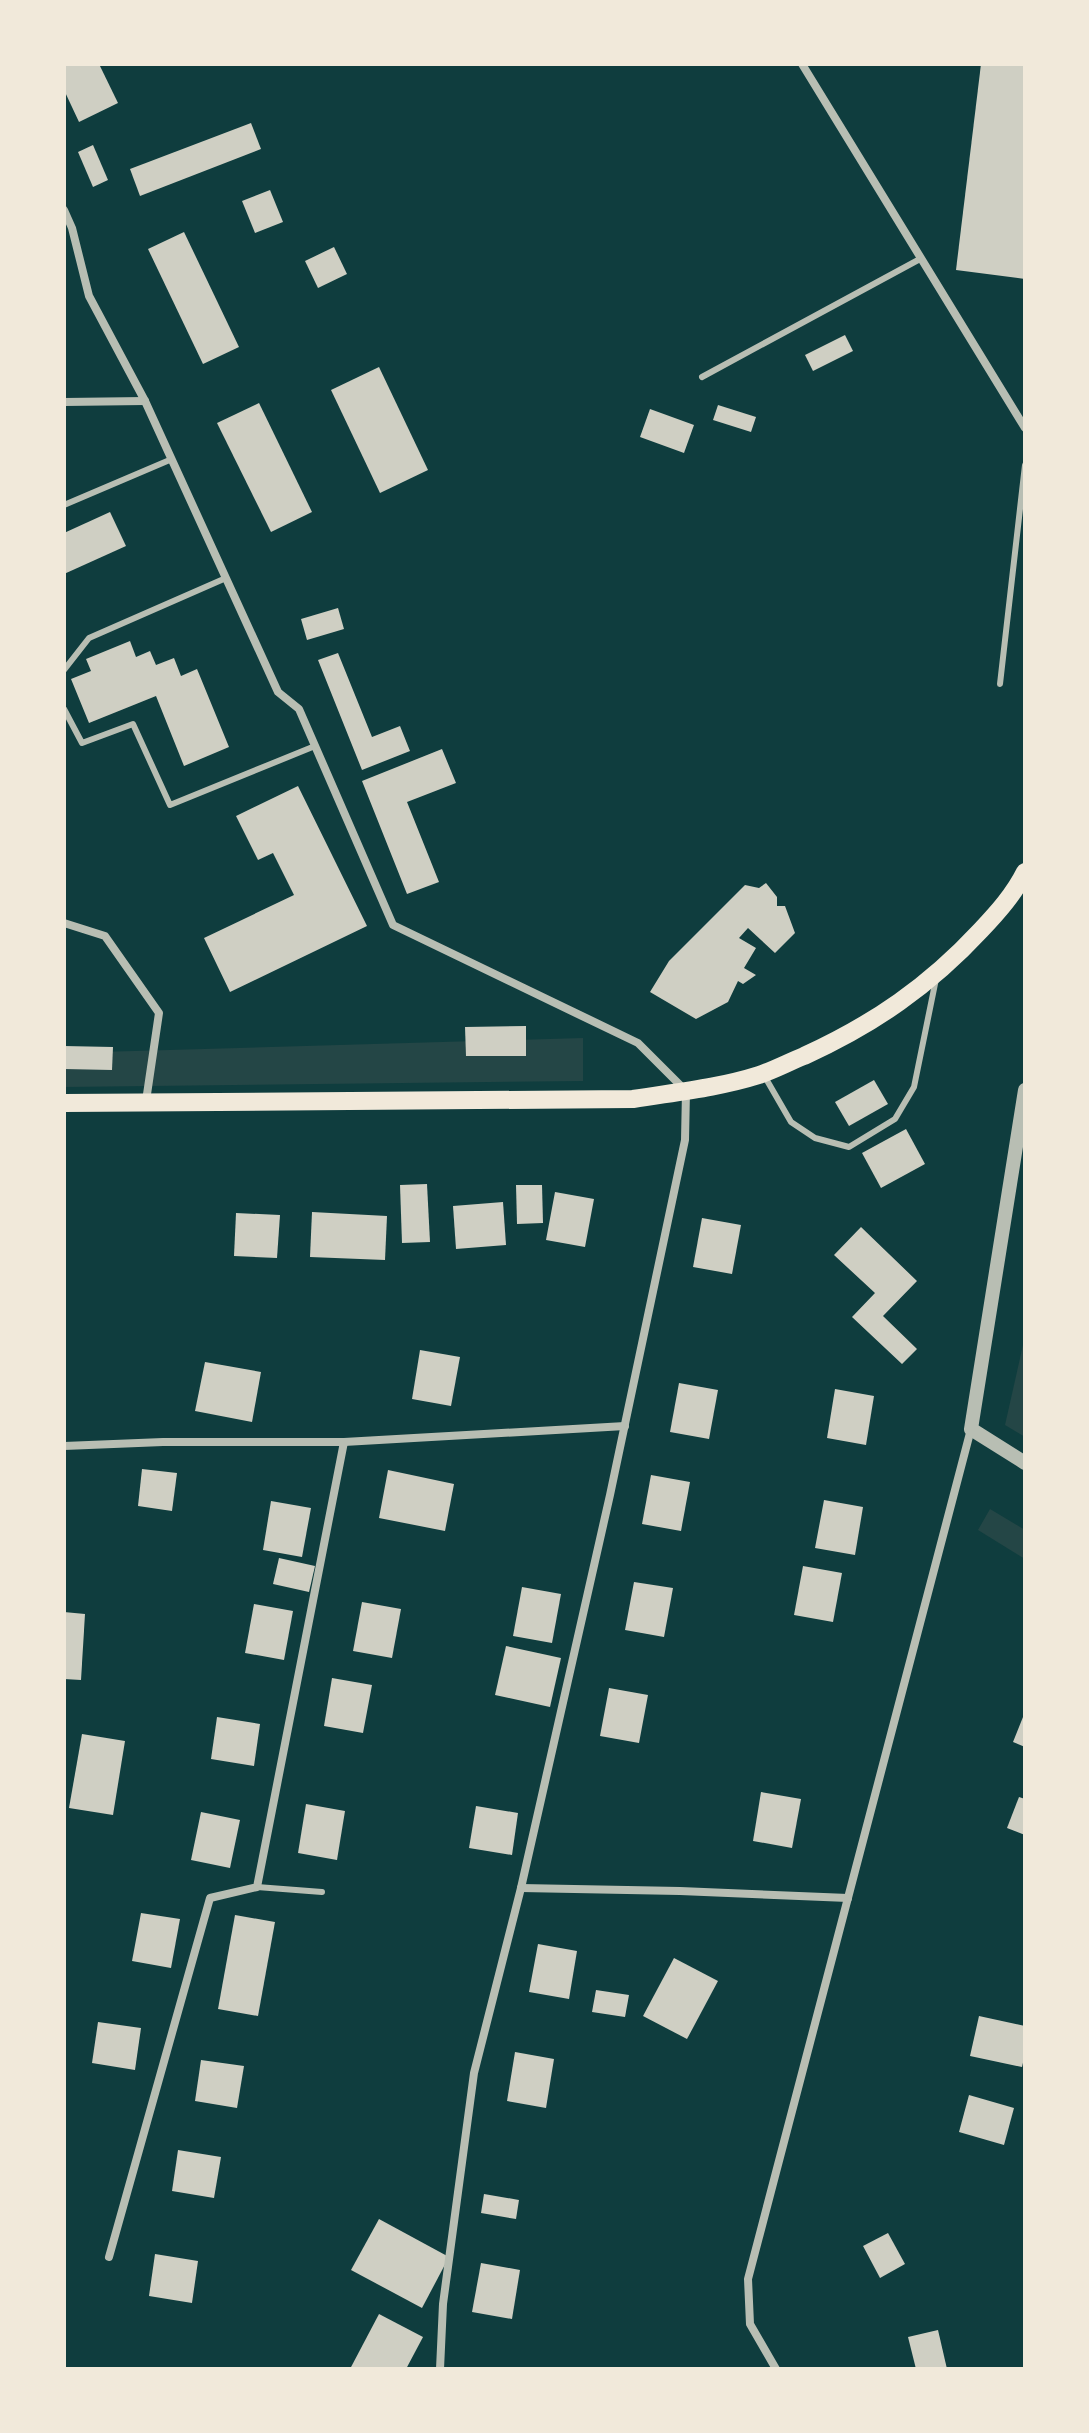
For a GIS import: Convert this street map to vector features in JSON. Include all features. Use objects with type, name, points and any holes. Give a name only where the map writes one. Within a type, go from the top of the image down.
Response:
[{"type":"main road","points":[[64,1103],[633,1099],[726,1085],[763,1074],[824,1046],[878,1017],[937,975],[999,910],[1025,872]]},
{"type":"street","points":[[802,64],[1025,428]]},
{"type":"street","points":[[64,210],[72,228],[89,296],[145,401],[278,692],[299,709],[393,925],[638,1043],[686,1091],[685,1140],[625,1426],[521,1888],[474,2073],[443,2304],[440,2369]]},
{"type":"street","points":[[64,402],[145,401]]},
{"type":"street","points":[[64,923],[105,936],[159,1013],[146,1101]]},
{"type":"street","points":[[776,2369],[750,2324],[748,2279],[971,1429],[1025,1090]]},
{"type":"street","points":[[64,1446],[163,1442],[344,1442],[625,1426]]},
{"type":"street","points":[[971,1429],[1025,1463]]},
{"type":"street","points":[[109,2257],[210,1898],[257,1887],[344,1442]]},
{"type":"street","points":[[521,1888],[848,1898]]},
{"type":"lane","points":[[702,377],[920,259]]},
{"type":"lane","points":[[64,505],[172,459]]},
{"type":"lane","points":[[1000,684],[1025,465]]},
{"type":"lane","points":[[64,670],[89,638],[226,578]]},
{"type":"lane","points":[[64,709],[82,743],[133,724],[170,805],[315,746]]},
{"type":"lane","points":[[763,1074],[791,1122],[815,1138],[849,1147],[895,1119],[914,1087],[937,975]]},
{"type":"lane","points":[[257,1887],[322,1892]]},
{"type":"shaded area","points":[[583,1038],[583,1081],[64,1087],[64,1053]]},
{"type":"shaded area","points":[[1025,1336],[1025,1437],[1005,1425]]},
{"type":"shaded area","points":[[990,1509],[1025,1530],[1025,1559],[978,1530]]},
{"type":"building","points":[[64,64],[99,64],[118,103],[79,122],[64,90]]},
{"type":"building","points":[[981,64],[1025,64],[1025,279],[956,270]]},
{"type":"building","points":[[251,123],[261,149],[140,196],[130,169]]},
{"type":"building","points":[[93,145],[108,180],[93,187],[78,152]]},
{"type":"building","points":[[270,190],[283,222],[255,233],[242,201]]},
{"type":"building","points":[[184,232],[239,347],[203,364],[148,249]]},
{"type":"building","points":[[334,247],[347,274],[318,288],[305,261]]},
{"type":"building","points":[[845,335],[853,351],[813,371],[805,355]]},
{"type":"building","points":[[379,367],[428,470],[380,493],[331,390]]},
{"type":"building","points":[[259,403],[312,512],[271,532],[217,423]]},
{"type":"building","points":[[718,405],[756,417],[751,432],[713,420]]},
{"type":"building","points":[[650,409],[694,425],[684,453],[640,437]]},
{"type":"building","points":[[110,512],[126,546],[64,574],[64,533]]},
{"type":"building","points":[[338,608],[344,629],[307,640],[301,619]]},
{"type":"building","points":[[130,641],[136,657],[150,651],[156,665],[174,658],[181,676],[197,669],[229,747],[184,766],[156,696],[89,723],[71,679],[91,671],[86,659]]},
{"type":"building","points":[[338,653],[372,737],[400,726],[410,751],[362,770],[318,660]]},
{"type":"building","points":[[442,749],[456,783],[407,802],[439,882],[407,894],[362,781]]},
{"type":"building","points":[[298,786],[367,926],[230,992],[204,938],[294,895],[273,853],[258,860],[236,816]]},
{"type":"building","points":[[766,883],[777,897],[777,906],[785,906],[795,933],[775,953],[748,928],[739,938],[756,948],[744,968],[756,975],[743,984],[738,981],[728,1002],[696,1019],[650,992],[669,961],[745,885],[759,888]]},
{"type":"building","points":[[526,1026],[526,1056],[466,1056],[465,1027]]},
{"type":"building","points":[[64,1046],[113,1047],[112,1070],[64,1069]]},
{"type":"building","points":[[874,1080],[888,1104],[849,1126],[835,1102]]},
{"type":"building","points":[[906,1129],[925,1164],[881,1188],[862,1153]]},
{"type":"building","points":[[427,1184],[430,1242],[402,1243],[400,1185]]},
{"type":"building","points":[[516,1185],[542,1185],[543,1223],[517,1224]]},
{"type":"building","points":[[555,1192],[594,1199],[585,1247],[546,1240]]},
{"type":"building","points":[[503,1202],[506,1245],[456,1249],[453,1206]]},
{"type":"building","points":[[312,1212],[387,1216],[385,1260],[310,1257]]},
{"type":"building","points":[[236,1213],[280,1215],[277,1258],[234,1256]]},
{"type":"building","points":[[702,1218],[741,1225],[732,1274],[693,1267]]},
{"type":"building","points":[[861,1227],[917,1281],[883,1316],[917,1349],[902,1364],[852,1317],[875,1293],[834,1255]]},
{"type":"building","points":[[420,1350],[460,1357],[451,1406],[412,1399]]},
{"type":"building","points":[[205,1362],[261,1372],[252,1422],[195,1411]]},
{"type":"building","points":[[679,1383],[718,1390],[709,1439],[670,1432]]},
{"type":"building","points":[[835,1389],[874,1396],[866,1445],[827,1438]]},
{"type":"building","points":[[142,1469],[177,1473],[172,1511],[138,1506]]},
{"type":"building","points":[[388,1470],[454,1484],[445,1531],[379,1518]]},
{"type":"building","points":[[651,1475],[690,1482],[681,1531],[642,1524]]},
{"type":"building","points":[[824,1500],[863,1507],[855,1555],[815,1548]]},
{"type":"building","points":[[271,1501],[311,1508],[302,1557],[263,1550]]},
{"type":"building","points":[[279,1558],[315,1566],[309,1592],[273,1584]]},
{"type":"building","points":[[803,1566],[842,1573],[833,1622],[794,1615]]},
{"type":"building","points":[[634,1582],[673,1588],[664,1637],[625,1630]]},
{"type":"building","points":[[522,1587],[561,1594],[552,1643],[513,1636]]},
{"type":"building","points":[[362,1602],[401,1609],[392,1658],[353,1651]]},
{"type":"building","points":[[254,1604],[293,1611],[284,1660],[245,1653]]},
{"type":"building","points":[[64,1612],[85,1614],[81,1680],[64,1679]]},
{"type":"building","points":[[506,1646],[561,1658],[550,1707],[495,1695]]},
{"type":"building","points":[[332,1678],[372,1685],[363,1733],[324,1726]]},
{"type":"building","points":[[609,1688],[648,1695],[639,1743],[600,1736]]},
{"type":"building","points":[[1025,1712],[1025,1747],[1013,1742]]},
{"type":"building","points":[[217,1717],[260,1724],[254,1766],[211,1759]]},
{"type":"building","points":[[82,1734],[125,1741],[113,1815],[69,1808]]},
{"type":"building","points":[[761,1792],[801,1799],[792,1848],[753,1841]]},
{"type":"building","points":[[1019,1797],[1025,1799],[1025,1835],[1007,1828]]},
{"type":"building","points":[[306,1804],[345,1811],[337,1860],[298,1853]]},
{"type":"building","points":[[476,1806],[518,1813],[512,1855],[469,1848]]},
{"type":"building","points":[[201,1812],[240,1820],[230,1868],[191,1860]]},
{"type":"building","points":[[141,1913],[180,1919],[171,1968],[132,1961]]},
{"type":"building","points":[[235,1915],[275,1922],[258,2016],[218,2009]]},
{"type":"building","points":[[538,1944],[577,1951],[569,1999],[529,1992]]},
{"type":"building","points":[[674,1958],[718,1981],[687,2039],[643,2016]]},
{"type":"building","points":[[596,1990],[629,1995],[625,2017],[592,2012]]},
{"type":"building","points":[[979,2016],[1025,2026],[1022,2067],[970,2056]]},
{"type":"building","points":[[98,2022],[141,2028],[135,2070],[92,2063]]},
{"type":"building","points":[[515,2052],[554,2059],[546,2108],[507,2101]]},
{"type":"building","points":[[201,2060],[244,2066],[237,2108],[195,2101]]},
{"type":"building","points":[[969,2095],[1014,2108],[1004,2145],[959,2132]]},
{"type":"building","points":[[178,2150],[221,2157],[214,2198],[172,2191]]},
{"type":"building","points":[[484,2194],[519,2200],[516,2219],[481,2213]]},
{"type":"building","points":[[379,2219],[449,2257],[422,2308],[351,2270]]},
{"type":"building","points":[[888,2233],[905,2264],[880,2278],[863,2246]]},
{"type":"building","points":[[155,2254],[198,2261],[192,2303],[149,2296]]},
{"type":"building","points":[[481,2263],[520,2270],[512,2319],[472,2312]]},
{"type":"building","points":[[379,2314],[423,2337],[406,2369],[350,2369]]},
{"type":"building","points":[[938,2330],[947,2369],[916,2369],[908,2337]]}]
